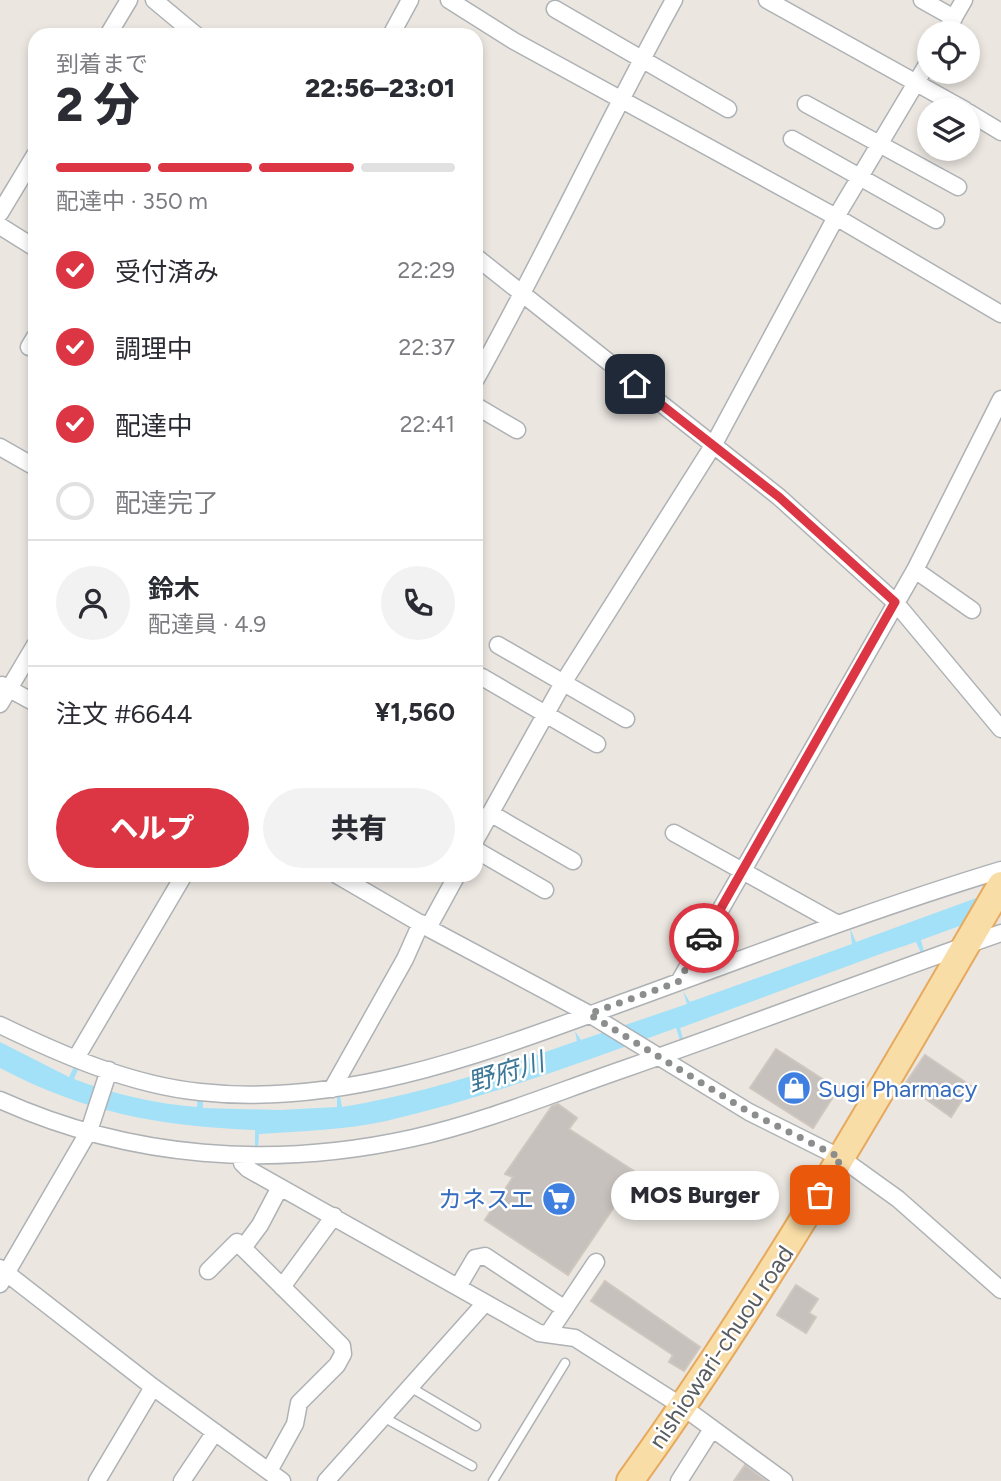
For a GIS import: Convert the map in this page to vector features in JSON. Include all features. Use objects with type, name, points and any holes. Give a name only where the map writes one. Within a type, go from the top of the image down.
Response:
[{"type":"main road","name":"nishiowari-chuou road","points":[[630,1481],[683,1407],[841,1158],[1001,885]]},
{"type":"street","points":[[112,28],[129,0]]},
{"type":"street","points":[[155,0],[188,28]]},
{"type":"street","points":[[395,28],[410,0]]},
{"type":"street","points":[[449,0],[618,100],[836,217],[1001,314]]},
{"type":"street","points":[[483,367],[524,294],[618,100],[674,0]]},
{"type":"street","points":[[483,826],[564,683],[714,444],[836,217],[883,144],[917,82],[767,0]]},
{"type":"street","points":[[922,0],[954,18]]},
{"type":"street","points":[[952,21],[964,0]]},
{"type":"street","points":[[555,9],[728,108]]},
{"type":"street","points":[[920,84],[944,98]]},
{"type":"street","points":[[806,104],[958,187]]},
{"type":"street","points":[[980,119],[1001,132]]},
{"type":"street","points":[[792,139],[936,220]]},
{"type":"street","points":[[0,213],[28,167]]},
{"type":"street","points":[[0,226],[28,244]]},
{"type":"street","points":[[483,262],[779,497],[895,602],[1001,729]]},
{"type":"street","points":[[678,982],[915,570],[1001,399]]},
{"type":"street","points":[[483,410],[517,430]]},
{"type":"street","points":[[0,447],[28,463]]},
{"type":"street","points":[[915,570],[972,610]]},
{"type":"street","points":[[498,645],[626,719]]},
{"type":"street","points":[[0,704],[5,686],[28,655]]},
{"type":"street","points":[[483,678],[597,744]]},
{"type":"street","points":[[5,686],[28,699]]},
{"type":"street","points":[[490,813],[573,861]]},
{"type":"street","points":[[674,832],[838,923]]},
{"type":"street","points":[[483,854],[545,890]]},
{"type":"street","points":[[0,1024],[109,1072],[153,1084],[201,1093],[285,1093],[332,1088],[402,1075],[467,1057],[592,1016],[838,923],[1001,870]]},
{"type":"street","points":[[76,1058],[180,882]]},
{"type":"street","points":[[349,882],[424,926],[592,1016],[749,1112],[841,1158],[898,1199],[1001,1290]]},
{"type":"street","points":[[332,1088],[448,882]]},
{"type":"street","points":[[0,1100],[31,1114],[90,1128],[134,1144],[184,1153],[241,1156],[326,1153],[414,1138],[525,1104],[1001,933]]},
{"type":"street","points":[[109,1072],[90,1128],[2,1275],[276,1476],[295,1424],[299,1402],[337,1365],[343,1354],[342,1346],[237,1241],[208,1271]]},
{"type":"street","points":[[241,1156],[242,1163],[248,1170],[539,1333],[575,1338],[683,1407],[784,1481]]},
{"type":"street","points":[[243,1248],[260,1225],[280,1187]]},
{"type":"street","points":[[282,1287],[334,1216]]},
{"type":"street","points":[[458,1287],[475,1258],[485,1256],[565,1309]]},
{"type":"street","points":[[548,1334],[596,1262]]},
{"type":"street","points":[[326,1481],[485,1303]]},
{"type":"street","points":[[97,1481],[153,1387]]},
{"type":"street","points":[[679,1481],[712,1429]]},
{"type":"street","points":[[182,1481],[215,1432]]},
{"type":"lane","points":[[493,1481],[565,1363]]},
{"type":"lane","points":[[410,1387],[476,1426]]},
{"type":"lane","points":[[383,1417],[472,1466]]},
{"type":"water","name":"野府川","points":[[1001,889],[1001,911],[921,940],[924,952],[921,953],[916,942],[883,953],[680,1028],[683,1039],[680,1040],[676,1028],[496,1091],[386,1121],[339,1128],[259,1134],[258,1148],[255,1149],[255,1130],[187,1125],[124,1114],[62,1096],[0,1068],[0,1042],[69,1077],[76,1063],[80,1065],[74,1079],[150,1101],[197,1107],[198,1096],[203,1096],[203,1108],[280,1110],[337,1107],[337,1096],[340,1096],[342,1107],[372,1102],[431,1088],[577,1041],[575,1031],[581,1040],[687,1004],[683,991],[690,1002],[852,944],[850,928],[856,942]]},
{"type":"building","name":"Sugi Pharmacy","points":[[776,1049],[838,1089],[813,1128],[750,1088]]},
{"type":"building","points":[[925,1055],[971,1086],[951,1117],[905,1084]]},
{"type":"building","name":"カネスエ","points":[[558,1104],[577,1118],[569,1129],[637,1173],[568,1275],[485,1220],[513,1177],[505,1174],[552,1106]]},
{"type":"building","points":[[605,1281],[700,1347],[684,1371],[669,1362],[673,1355],[591,1301]]},
{"type":"building","points":[[796,1285],[818,1299],[809,1313],[816,1317],[806,1333],[777,1315]]},
{"type":"building","points":[[745,1465],[766,1481],[734,1481]]},
{"type":"way so far","points":[[704,938],[678,982],[589,1014],[749,1112],[841,1158],[820,1195]]},
{"type":"place","name":"Sugi Pharmacy","points":[[794,1088]]},
{"type":"place","name":"MOS Burger","points":[[820,1195]]},
{"type":"place","name":"カネスエ","points":[[559,1199]]},
{"type":"route","points":[[635,384],[779,497],[895,602],[790,791],[704,938]]}]
